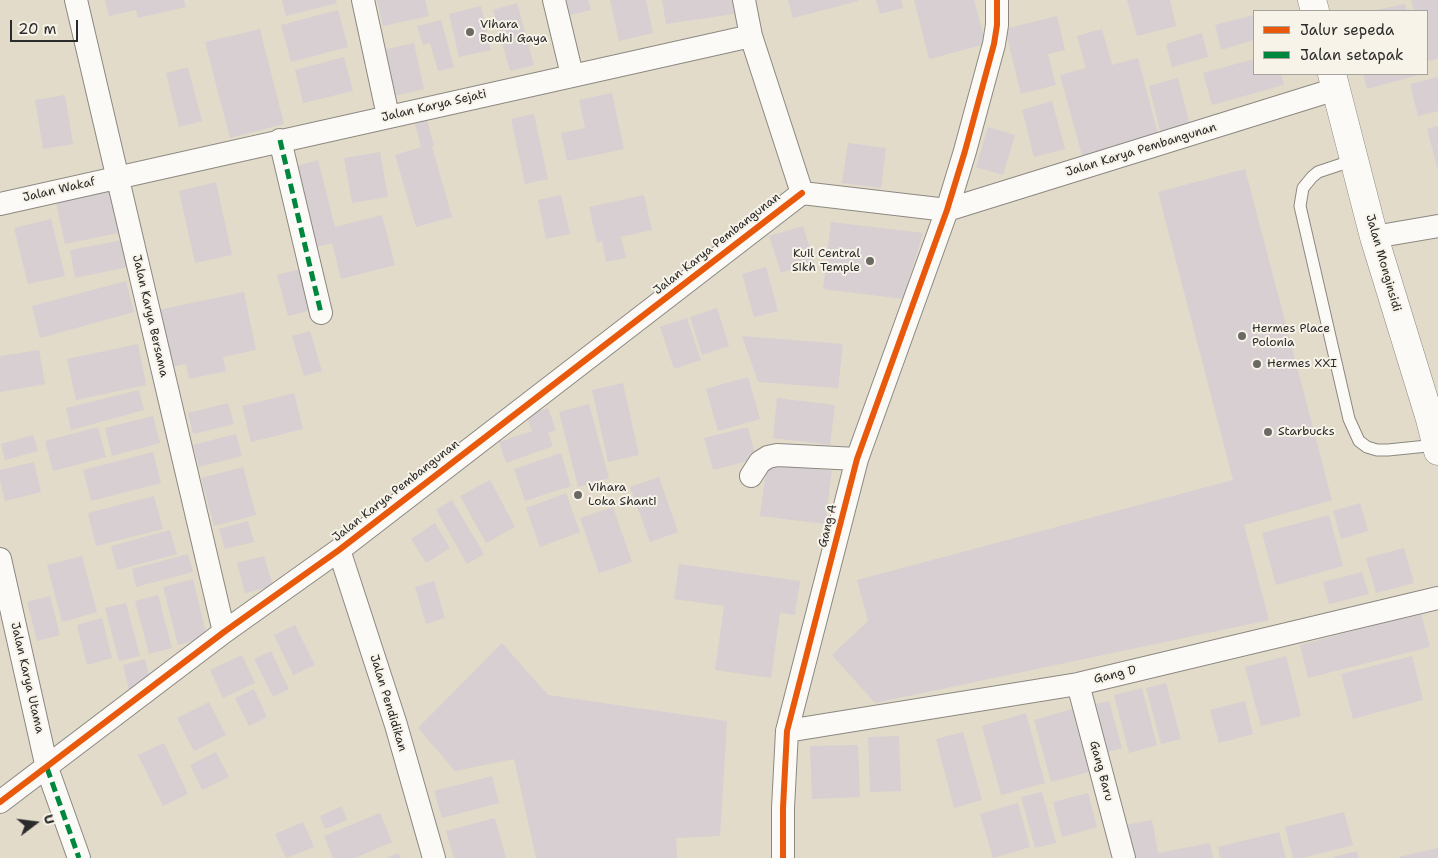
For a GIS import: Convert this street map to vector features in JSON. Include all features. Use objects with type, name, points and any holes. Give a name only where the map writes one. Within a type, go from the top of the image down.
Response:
[{"type":"main road","name":"Jalan Monginsidi","points":[[1334,81],[1374,238],[1436,436]]},
{"type":"street","name":"Jalan Karya Bersama","points":[[76,0],[224,632]]},
{"type":"street","points":[[363,0],[388,116]]},
{"type":"street","points":[[554,0],[572,75]]},
{"type":"street","points":[[744,0],[751,36],[802,193],[947,210]]},
{"type":"street","name":"Gang A","points":[[783,858],[782,808],[787,731],[857,459],[947,210],[965,151],[994,44],[997,25],[996,0]]},
{"type":"street","name":"Jalan Karya Sejati","points":[[118,177],[751,36]]},
{"type":"street","name":"Jalan Karya Pembangunan","points":[[947,210],[1334,81]]},
{"type":"street","points":[[280,140],[321,313]]},
{"type":"street","name":"Jalan Wakaf","points":[[0,204],[118,177]]},
{"type":"street","name":"Jalan Karya Pembangunan","points":[[0,802],[224,632],[339,550],[802,193]]},
{"type":"street","points":[[1374,238],[1438,226]]},
{"type":"street","points":[[751,476],[760,462],[768,457],[777,455],[857,459]]},
{"type":"street","name":"Jalan Pendidikan","points":[[339,550],[396,725],[434,858]]},
{"type":"street","name":"Jalan Karya Utama","points":[[0,559],[47,768],[79,858]]},
{"type":"street","name":"Gang D","points":[[787,731],[1078,684],[1438,598]]},
{"type":"street","name":"Gang Baru","points":[[1078,684],[1124,858]]},
{"type":"lane","points":[[1354,160],[1318,172],[1312,176],[1303,188],[1300,206],[1349,419],[1359,441],[1367,447],[1377,450],[1388,450],[1436,436]]},
{"type":"building","points":[[105,0],[184,0],[186,7],[138,18],[136,10],[109,16]]},
{"type":"building","points":[[282,0],[336,0],[337,3],[286,16]]},
{"type":"building","points":[[377,0],[425,0],[429,16],[383,26]]},
{"type":"building","points":[[567,0],[588,0],[591,10],[570,15]]},
{"type":"building","points":[[610,0],[646,0],[653,33],[619,41]]},
{"type":"building","points":[[662,0],[732,0],[734,14],[666,24]]},
{"type":"building","points":[[788,0],[858,0],[858,1],[793,18]]},
{"type":"building","points":[[876,0],[901,0],[903,8],[880,14]]},
{"type":"building","points":[[914,0],[974,0],[986,44],[929,59]]},
{"type":"building","points":[[1127,0],[1170,0],[1176,26],[1137,36]]},
{"type":"building","points":[[1411,0],[1438,0],[1438,59],[1428,61],[1428,10],[1414,10]]},
{"type":"building","points":[[517,3],[534,65],[510,71],[493,10]]},
{"type":"building","points":[[1405,4],[1407,10],[1376,10]]},
{"type":"building","name":"Vihara Bodhi Gaya","points":[[481,6],[491,50],[459,57],[449,14]]},
{"type":"building","points":[[338,10],[348,47],[291,62],[281,25]]},
{"type":"building","points":[[1253,15],[1253,40],[1221,50],[1215,25]]},
{"type":"building","points":[[1057,16],[1065,50],[1048,54],[1056,85],[1021,94],[1005,29]]},
{"type":"building","points":[[441,20],[454,67],[438,71],[430,43],[423,45],[417,26]]},
{"type":"building","points":[[260,29],[284,124],[230,138],[205,42]]},
{"type":"building","points":[[1102,29],[1112,65],[1138,58],[1159,138],[1083,159],[1060,75],[1086,68],[1077,36]]},
{"type":"building","points":[[1202,33],[1208,57],[1172,67],[1166,44]]},
{"type":"building","points":[[414,43],[424,89],[394,96],[383,50]]},
{"type":"building","points":[[344,57],[353,91],[303,103],[295,70]]},
{"type":"building","points":[[1253,59],[1253,75],[1281,75],[1284,85],[1212,105],[1203,73]]},
{"type":"building","points":[[188,67],[202,121],[179,127],[166,73]]},
{"type":"building","points":[[1363,75],[1418,75],[1367,89]]},
{"type":"building","points":[[1438,77],[1438,111],[1418,116],[1410,84]]},
{"type":"building","points":[[1178,78],[1191,130],[1162,138],[1149,86]]},
{"type":"building","points":[[612,93],[624,149],[567,161],[561,133],[585,128],[579,100]]},
{"type":"building","points":[[65,95],[73,144],[43,149],[35,100]]},
{"type":"building","points":[[1052,101],[1065,149],[1034,157],[1022,110]]},
{"type":"building","points":[[534,114],[548,179],[525,184],[511,119]]},
{"type":"building","points":[[427,120],[434,146],[432,147],[452,217],[416,227],[395,155],[421,147],[415,124]]},
{"type":"building","points":[[1438,126],[1438,166],[1437,167],[1427,129]]},
{"type":"building","points":[[988,127],[1015,135],[1003,175],[976,167]]},
{"type":"building","points":[[848,143],[886,148],[881,188],[842,183]]},
{"type":"building","points":[[380,152],[388,197],[352,203],[344,158]]},
{"type":"building","points":[[318,160],[335,227],[382,215],[395,265],[341,279],[332,243],[316,247],[296,166]]},
{"type":"building","name":"Hermes Place Polonia","points":[[1245,169],[1332,500],[1244,525],[1269,620],[875,703],[832,655],[868,621],[857,580],[1233,480],[1158,192]]},
{"type":"building","points":[[216,182],[232,255],[195,263],[179,191]]},
{"type":"building","points":[[113,186],[123,232],[65,244],[55,198]]},
{"type":"building","points":[[561,195],[570,234],[546,239],[538,200]]},
{"type":"building","points":[[644,195],[652,230],[621,237],[626,258],[606,262],[602,241],[597,243],[589,207]]},
{"type":"building","points":[[51,219],[65,276],[28,284],[14,228]]},
{"type":"building","name":"Kuil Central Sikh Temple","points":[[831,222],[923,233],[903,299],[823,289]]},
{"type":"building","points":[[803,226],[814,262],[781,273],[769,236]]},
{"type":"building","points":[[123,240],[128,267],[75,278],[70,250]]},
{"type":"building","points":[[766,267],[778,311],[754,317],[742,274]]},
{"type":"building","points":[[301,269],[312,310],[288,316],[277,275]]},
{"type":"building","points":[[126,281],[134,312],[40,338],[32,306]]},
{"type":"building","points":[[244,292],[256,350],[223,357],[226,371],[189,379],[186,364],[170,367],[158,310]]},
{"type":"building","points":[[717,308],[729,346],[702,355],[690,317]]},
{"type":"building","points":[[687,318],[701,360],[674,369],[660,327]]},
{"type":"building","points":[[310,331],[322,371],[304,376],[292,336]]},
{"type":"building","points":[[742,336],[843,344],[838,388],[758,382]]},
{"type":"building","points":[[138,344],[146,385],[76,400],[67,359]]},
{"type":"building","points":[[39,350],[45,384],[0,392],[0,356]]},
{"type":"building","points":[[748,377],[760,419],[718,431],[706,389]]},
{"type":"building","points":[[623,383],[639,455],[608,462],[592,390]]},
{"type":"building","points":[[139,390],[144,410],[71,430],[66,408]]},
{"type":"building","points":[[294,393],[303,429],[251,442],[242,406]]},
{"type":"building","points":[[777,398],[835,405],[830,445],[773,438]]},
{"type":"building","points":[[228,403],[234,424],[193,434],[188,413]]},
{"type":"building","points":[[589,404],[609,478],[578,487],[559,412]]},
{"type":"building","points":[[548,408],[556,430],[548,433],[553,446],[506,463],[499,442],[532,431],[526,415]]},
{"type":"building","points":[[153,416],[160,443],[112,456],[105,428]]},
{"type":"building","points":[[98,427],[106,457],[53,471],[45,441]]},
{"type":"building","points":[[748,427],[756,459],[713,470],[704,438]]},
{"type":"building","points":[[236,434],[242,456],[199,467],[193,445]]},
{"type":"building","points":[[33,435],[38,451],[5,460],[1,444]]},
{"type":"building","points":[[153,452],[161,483],[91,501],[83,470]]},
{"type":"building","points":[[561,453],[571,486],[525,501],[514,469]]},
{"type":"building","points":[[34,462],[41,492],[5,501],[0,481],[0,470]]},
{"type":"building","points":[[767,463],[832,471],[825,524],[760,516]]},
{"type":"building","points":[[243,467],[256,515],[214,526],[201,478]]},
{"type":"building","points":[[659,477],[678,532],[650,542],[630,487]]},
{"type":"building","points":[[490,480],[515,527],[486,543],[460,496]]},
{"type":"building","points":[[566,493],[580,532],[540,547],[526,508]]},
{"type":"building","points":[[154,496],[163,529],[96,546],[88,513]]},
{"type":"building","points":[[452,500],[484,554],[467,564],[436,510]]},
{"type":"building","points":[[1360,503],[1368,531],[1341,539],[1333,511]]},
{"type":"building","points":[[613,507],[632,562],[599,573],[580,518]]},
{"type":"building","points":[[1329,515],[1343,566],[1276,585],[1262,533]]},
{"type":"building","points":[[248,521],[254,542],[225,549],[219,529]]},
{"type":"building","points":[[435,523],[450,548],[426,563],[411,539]]},
{"type":"building","points":[[170,530],[177,554],[117,570],[111,546]]},
{"type":"building","points":[[1404,548],[1414,583],[1376,593],[1366,558]]},
{"type":"building","points":[[188,554],[193,572],[136,587],[132,569]]},
{"type":"building","points":[[82,556],[97,612],[62,622],[47,565]]},
{"type":"building","points":[[264,556],[273,586],[245,593],[237,563]]},
{"type":"building","points":[[679,564],[800,581],[795,615],[780,613],[771,678],[715,670],[724,606],[674,599]]},
{"type":"building","points":[[1362,572],[1369,594],[1329,604],[1323,582]]},
{"type":"building","points":[[193,579],[207,637],[178,645],[163,587]]},
{"type":"building","points":[[434,581],[445,618],[426,624],[415,587]]},
{"type":"building","points":[[158,595],[172,648],[149,654],[135,601]]},
{"type":"building","points":[[50,596],[60,635],[37,641],[27,602]]},
{"type":"building","points":[[126,603],[140,656],[119,661],[105,608]]},
{"type":"building","points":[[1421,613],[1430,647],[1308,678],[1300,645]]},
{"type":"building","points":[[102,618],[112,658],[87,665],[77,625]]},
{"type":"building","points":[[295,625],[315,665],[293,675],[274,635]]},
{"type":"building","points":[[502,643],[548,695],[727,721],[720,836],[676,838],[677,858],[536,858],[514,759],[455,771],[418,728]]},
{"type":"building","points":[[271,651],[289,689],[273,697],[254,659]]},
{"type":"building","points":[[242,655],[255,683],[223,698],[210,670]]},
{"type":"building","points":[[1286,656],[1301,716],[1261,726],[1245,667]]},
{"type":"building","points":[[1412,656],[1423,700],[1353,719],[1341,674]]},
{"type":"building","points":[[145,659],[151,685],[129,690],[123,665]]},
{"type":"building","points":[[1166,683],[1181,739],[1161,744],[1146,688]]},
{"type":"building","points":[[1142,688],[1157,745],[1129,753],[1114,695]]},
{"type":"building","points":[[254,689],[267,717],[249,726],[235,698]]},
{"type":"building","points":[[1109,701],[1122,748],[1104,753],[1092,705]]},
{"type":"building","points":[[1245,701],[1253,734],[1219,743],[1210,710]]},
{"type":"building","points":[[209,702],[226,735],[194,751],[177,718]]},
{"type":"building","points":[[1072,709],[1089,772],[1051,782],[1034,720]]},
{"type":"building","points":[[1026,713],[1045,783],[1001,795],[982,726]]},
{"type":"building","points":[[963,732],[982,800],[954,808],[936,739]]},
{"type":"building","points":[[899,736],[901,791],[870,792],[868,737]]},
{"type":"building","points":[[164,743],[188,794],[163,806],[138,755]]},
{"type":"building","points":[[858,745],[860,797],[812,799],[810,746]]},
{"type":"building","points":[[216,752],[229,777],[202,790],[190,765]]},
{"type":"building","points":[[492,776],[499,803],[442,818],[434,791]]},
{"type":"building","points":[[1042,792],[1056,843],[1035,848],[1021,797]]},
{"type":"building","points":[[1088,793],[1097,827],[1062,837],[1053,802]]},
{"type":"building","points":[[1018,803],[1030,847],[993,858],[980,814]]},
{"type":"building","points":[[342,806],[347,820],[325,829],[320,816]]},
{"type":"building","points":[[1344,812],[1353,845],[1302,858],[1293,858],[1285,827]]},
{"type":"building","points":[[380,813],[392,842],[355,858],[333,858],[324,836]]},
{"type":"building","points":[[495,818],[506,858],[454,858],[446,831]]},
{"type":"building","points":[[1152,820],[1158,853],[1210,843],[1213,858],[1132,858],[1126,825]]},
{"type":"building","points":[[303,822],[314,847],[286,858],[275,834]]},
{"type":"building","points":[[1279,832],[1286,858],[1220,858],[1218,847]]},
{"type":"building","points":[[1438,848],[1438,858],[1399,858],[1399,857]]},
{"type":"building","points":[[1357,851],[1359,858],[1333,858],[1333,857]]},
{"type":"building","points":[[398,853],[401,858],[386,858]]},
{"type":"marked path","points":[[280,140],[321,313]]},
{"type":"marked path","points":[[47,768],[79,858]]},
{"type":"cycle path","points":[[783,858],[783,808],[787,731],[857,459],[947,210],[965,151],[994,44],[997,25],[997,0]]},
{"type":"cycle path","points":[[0,802],[224,632],[339,550],[802,193]]},
{"type":"place","name":"Vihara Bodhi Gaya","points":[[470,32]]},
{"type":"place","name":"Kuil Central Sikh Temple","points":[[870,261]]},
{"type":"place","name":"Hermes Place Polonia","points":[[1242,336]]},
{"type":"place","name":"Hermes XXI","points":[[1257,364]]},
{"type":"place","name":"Starbucks","points":[[1268,432]]},
{"type":"place","name":"Vihara Loka Shanti","points":[[578,495]]}]
